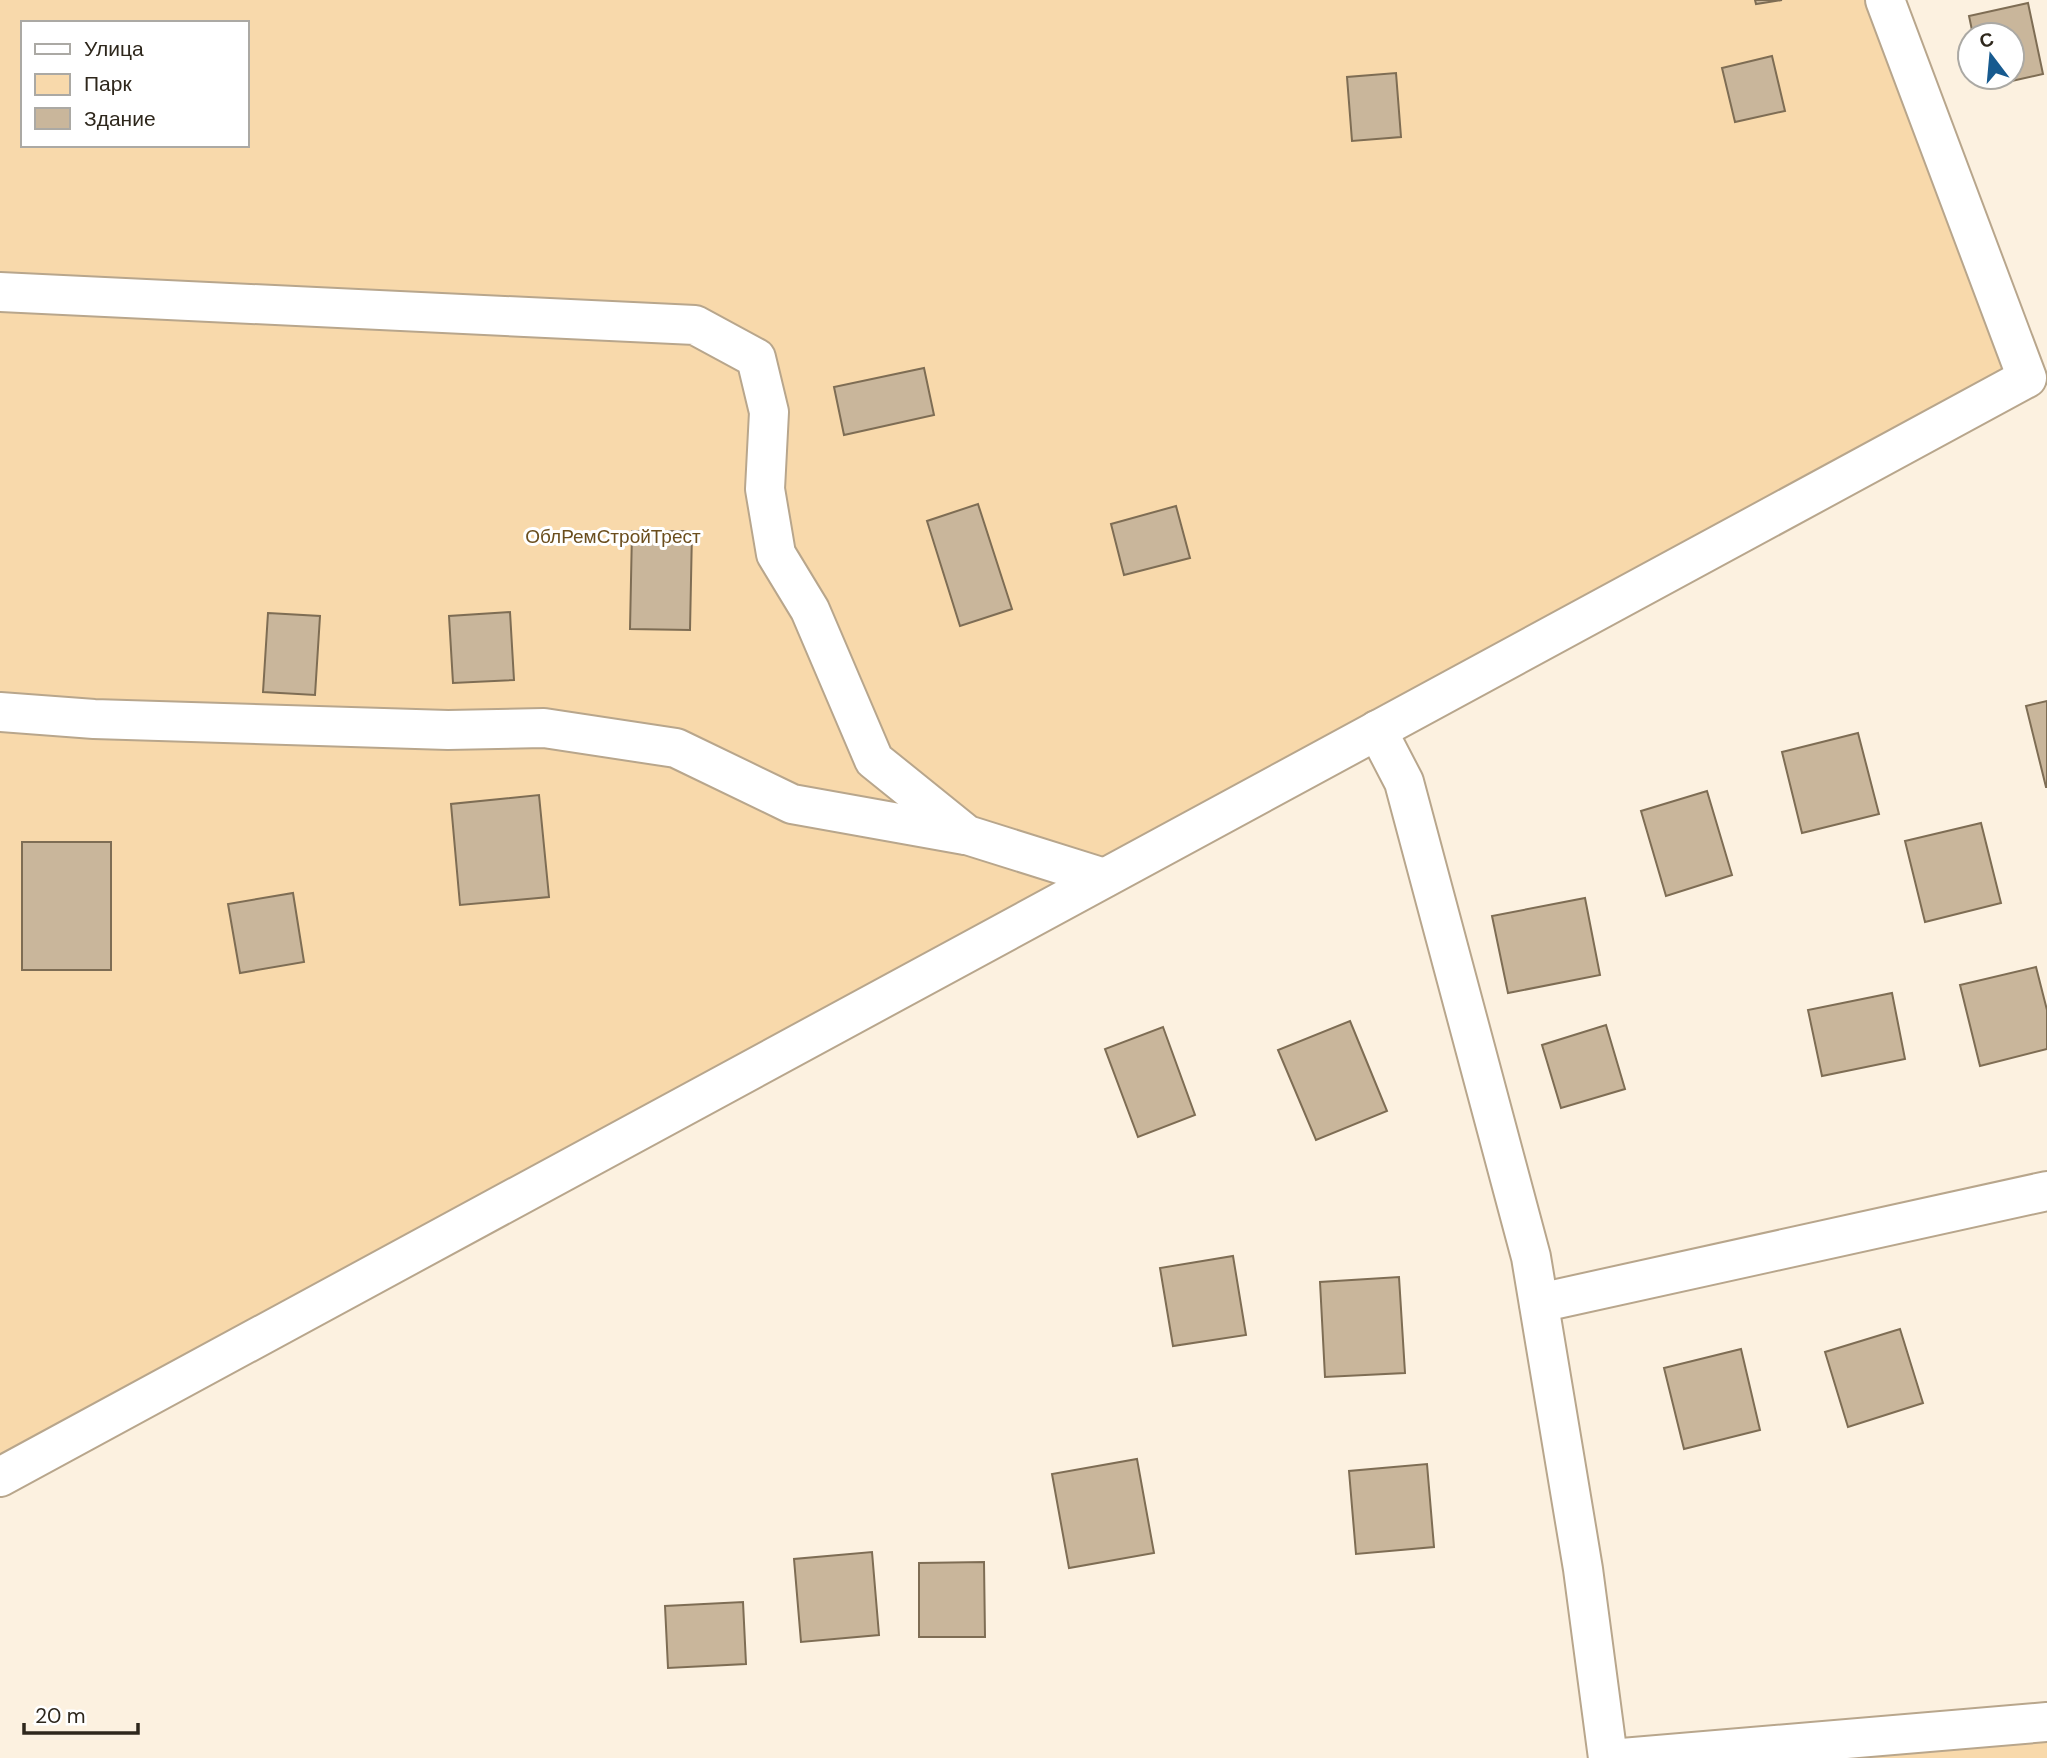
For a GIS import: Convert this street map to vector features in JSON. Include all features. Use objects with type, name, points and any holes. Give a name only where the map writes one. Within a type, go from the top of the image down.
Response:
[{"type":"lane","points":[[0,1477],[1377,730],[2037,379],[1885,0]]},
{"type":"lane","points":[[0,292],[695,325],[756,358],[769,412],[765,489],[776,554],[810,610],[874,760],[967,835]]},
{"type":"lane","points":[[0,712],[94,719],[435,730],[544,728],[676,748],[792,804],[967,835],[1104,878]]},
{"type":"lane","points":[[1377,730],[1404,782],[1531,1257],[1583,1569],[1608,1758]]},
{"type":"lane","points":[[1539,1303],[2047,1191]]},
{"type":"lane","points":[[1622,1758],[2047,1722]]},
{"type":"green space","name":"ОблРемСтройТрест","points":[[0,0],[1888,0],[2027,378],[0,1477]]},
{"type":"green space","points":[[2047,1729],[2047,1758],[1674,1758]]},
{"type":"building","points":[[1755,0],[1782,0],[1756,4]]},
{"type":"building","points":[[2028,3],[2043,74],[2026,78],[2026,21],[1970,21],[1969,16]]},
{"type":"building","points":[[1772,56],[1785,111],[1735,122],[1722,68]]},
{"type":"building","points":[[1396,73],[1401,137],[1352,141],[1347,77]]},
{"type":"building","points":[[924,368],[934,415],[844,435],[834,387]]},
{"type":"building","points":[[978,504],[1012,609],[960,626],[927,521]]},
{"type":"building","points":[[1176,506],[1190,558],[1124,575],[1111,524]]},
{"type":"building","points":[[632,531],[692,531],[690,630],[630,629]]},
{"type":"building","points":[[510,612],[514,680],[453,683],[449,616]]},
{"type":"building","points":[[268,613],[320,616],[315,695],[263,692]]},
{"type":"building","points":[[2047,701],[2047,787],[2046,787],[2026,706]]},
{"type":"building","points":[[1858,733],[1879,814],[1802,833],[1782,752]]},
{"type":"building","points":[[1707,791],[1732,875],[1666,896],[1641,811]]},
{"type":"building","points":[[539,795],[549,897],[460,905],[451,804]]},
{"type":"building","points":[[1981,823],[2001,903],[1925,922],[1905,841]]},
{"type":"building","points":[[22,842],[111,842],[111,970],[22,970]]},
{"type":"building","points":[[293,893],[304,962],[240,973],[228,904]]},
{"type":"building","points":[[1585,898],[1600,975],[1508,993],[1492,916]]},
{"type":"building","points":[[2036,967],[2047,1010],[2047,1049],[1980,1066],[1960,985]]},
{"type":"building","points":[[1892,993],[1905,1059],[1822,1076],[1808,1010]]},
{"type":"building","points":[[1350,1021],[1387,1111],[1316,1140],[1278,1050]]},
{"type":"building","points":[[1606,1025],[1625,1089],[1561,1108],[1542,1045]]},
{"type":"building","points":[[1163,1027],[1195,1115],[1138,1137],[1105,1049]]},
{"type":"building","points":[[1233,1256],[1246,1335],[1173,1346],[1160,1268]]},
{"type":"building","points":[[1399,1277],[1405,1373],[1325,1377],[1320,1282]]},
{"type":"building","points":[[1900,1329],[1923,1403],[1848,1427],[1825,1352]]},
{"type":"building","points":[[1741,1349],[1760,1430],[1684,1449],[1664,1368]]},
{"type":"building","points":[[1137,1459],[1154,1553],[1069,1568],[1052,1474]]},
{"type":"building","points":[[1427,1464],[1434,1547],[1356,1554],[1349,1471]]},
{"type":"building","points":[[872,1552],[879,1635],[801,1642],[794,1559]]},
{"type":"building","points":[[984,1562],[985,1637],[919,1637],[919,1563]]},
{"type":"building","points":[[743,1602],[746,1664],[668,1668],[665,1606]]}]
